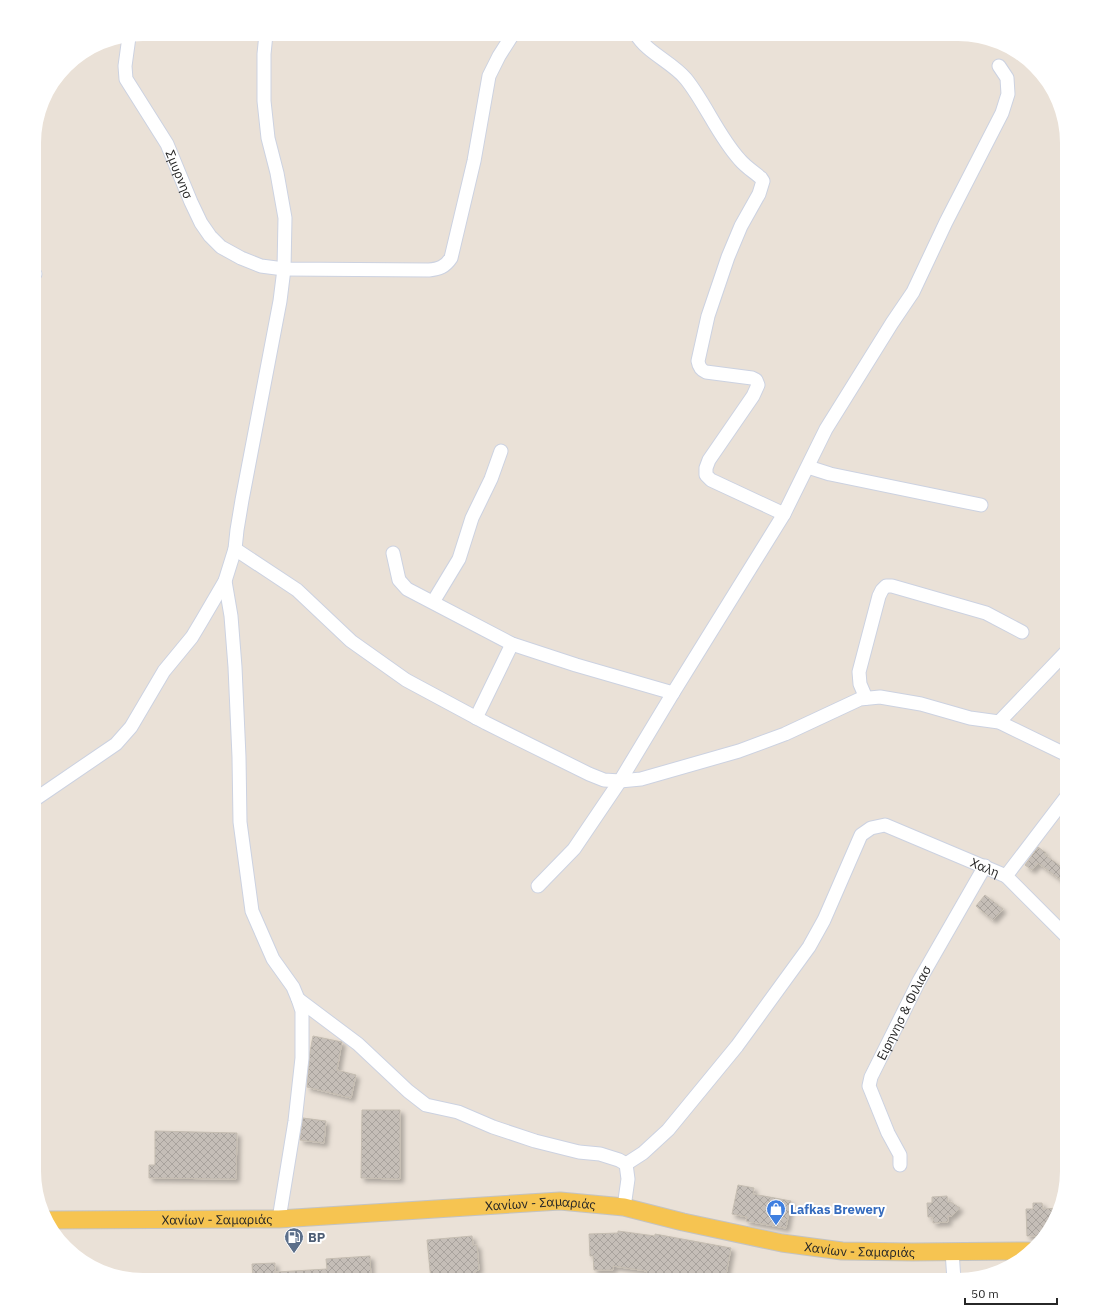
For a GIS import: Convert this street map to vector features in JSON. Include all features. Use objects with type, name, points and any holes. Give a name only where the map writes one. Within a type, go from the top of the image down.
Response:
[{"type":"main road","name":"Χανίων - Σαμαριάς","points":[[54,1220],[279,1219],[560,1201],[624,1207],[683,1222],[782,1243],[842,1251],[1021,1251]]},
{"type":"street","points":[[41,795],[116,744],[131,727],[164,671],[192,637],[201,622],[225,580],[235,550],[242,500],[284,269],[285,218],[277,173],[268,138],[264,101],[265,41]]},
{"type":"street","name":"Σμυρνησ","points":[[128,42],[125,66],[126,79],[167,144],[201,223],[210,236],[221,246],[241,258],[261,266],[284,269],[429,270],[439,269],[446,265],[451,258],[474,161],[489,76],[509,41]]},
{"type":"street","points":[[640,41],[675,67],[686,79],[736,155],[763,181],[759,194],[741,226],[728,257],[708,316],[698,361],[699,366],[706,372],[752,378],[756,380],[758,385],[753,396],[709,460],[706,468],[706,475],[711,480],[784,514]]},
{"type":"street","points":[[538,886],[574,849],[620,781],[784,514],[826,429],[913,292],[946,222],[1002,113],[1008,94],[1006,78],[999,66]]},
{"type":"street","points":[[433,602],[459,559],[472,518],[491,479],[501,451]]},
{"type":"street","points":[[808,467],[830,474],[981,505]]},
{"type":"street","points":[[235,550],[296,590],[351,641],[406,680],[476,718],[604,780],[620,781],[642,779],[739,752],[785,734],[840,707],[860,699],[880,697],[921,704],[970,718],[999,722],[1060,752]]},
{"type":"street","points":[[393,553],[399,580],[407,589],[512,644],[673,693]]},
{"type":"street","points":[[225,580],[231,616],[235,667],[240,822],[252,911],[273,959],[293,987],[302,1011],[302,1058],[295,1121],[279,1219]]},
{"type":"street","points":[[866,698],[860,684],[859,672],[879,596],[886,586],[892,586],[986,613],[1022,632]]},
{"type":"street","points":[[476,718],[512,644]]},
{"type":"street","points":[[999,722],[1060,658]]},
{"type":"street","points":[[1006,876],[1060,805]]},
{"type":"street","name":"Χαλη","points":[[626,1164],[644,1153],[668,1130],[737,1046],[810,947],[824,920],[861,835],[871,828],[885,825],[1006,876],[1060,930]]},
{"type":"street","name":"Ειρηνησ & Φιλιασ","points":[[900,1165],[900,1155],[888,1133],[869,1086],[871,1077],[919,981],[985,866]]},
{"type":"street","points":[[298,999],[358,1044],[408,1091],[426,1105],[458,1112],[494,1127],[535,1141],[579,1152],[600,1154],[619,1160],[626,1164],[628,1179],[624,1207]]},
{"type":"street","points":[[952,1252],[954,1273]]},
{"type":"building","points":[[1038,847],[1046,853],[1044,854],[1060,866],[1060,879],[1038,863],[1032,870],[1025,865]]},
{"type":"building","points":[[985,895],[1003,909],[993,920],[976,906]]},
{"type":"building","points":[[313,1036],[342,1042],[337,1070],[356,1075],[351,1098],[307,1087]]},
{"type":"building","points":[[362,1110],[400,1110],[400,1179],[361,1178]]},
{"type":"building","points":[[303,1118],[326,1121],[324,1143],[300,1140]]},
{"type":"building","points":[[155,1131],[237,1133],[236,1179],[149,1178],[149,1165],[155,1165]]},
{"type":"building","points":[[738,1185],[754,1188],[753,1194],[791,1201],[786,1228],[746,1221],[747,1217],[732,1214]]},
{"type":"building","points":[[947,1196],[948,1202],[951,1202],[960,1208],[952,1216],[948,1216],[948,1222],[933,1223],[933,1217],[928,1217],[927,1203],[932,1203],[932,1197]]},
{"type":"building","points":[[1033,1203],[1042,1203],[1043,1209],[1053,1208],[1043,1228],[1036,1236],[1027,1236],[1026,1209],[1033,1209]]},
{"type":"building","points":[[618,1231],[655,1236],[655,1234],[731,1248],[726,1273],[647,1273],[647,1271],[613,1266],[613,1270],[594,1270],[593,1256],[590,1256],[589,1234],[618,1233]]},
{"type":"building","points":[[472,1236],[473,1245],[477,1245],[479,1270],[475,1271],[475,1273],[430,1273],[427,1240]]},
{"type":"building","points":[[370,1256],[371,1273],[276,1273],[327,1269],[326,1259]]},
{"type":"building","points":[[275,1263],[275,1273],[253,1273],[252,1264]]},
{"type":"place","name":"Lafkas Brewery","points":[[776,1226]]},
{"type":"place","name":"BP","points":[[294,1254]]}]
